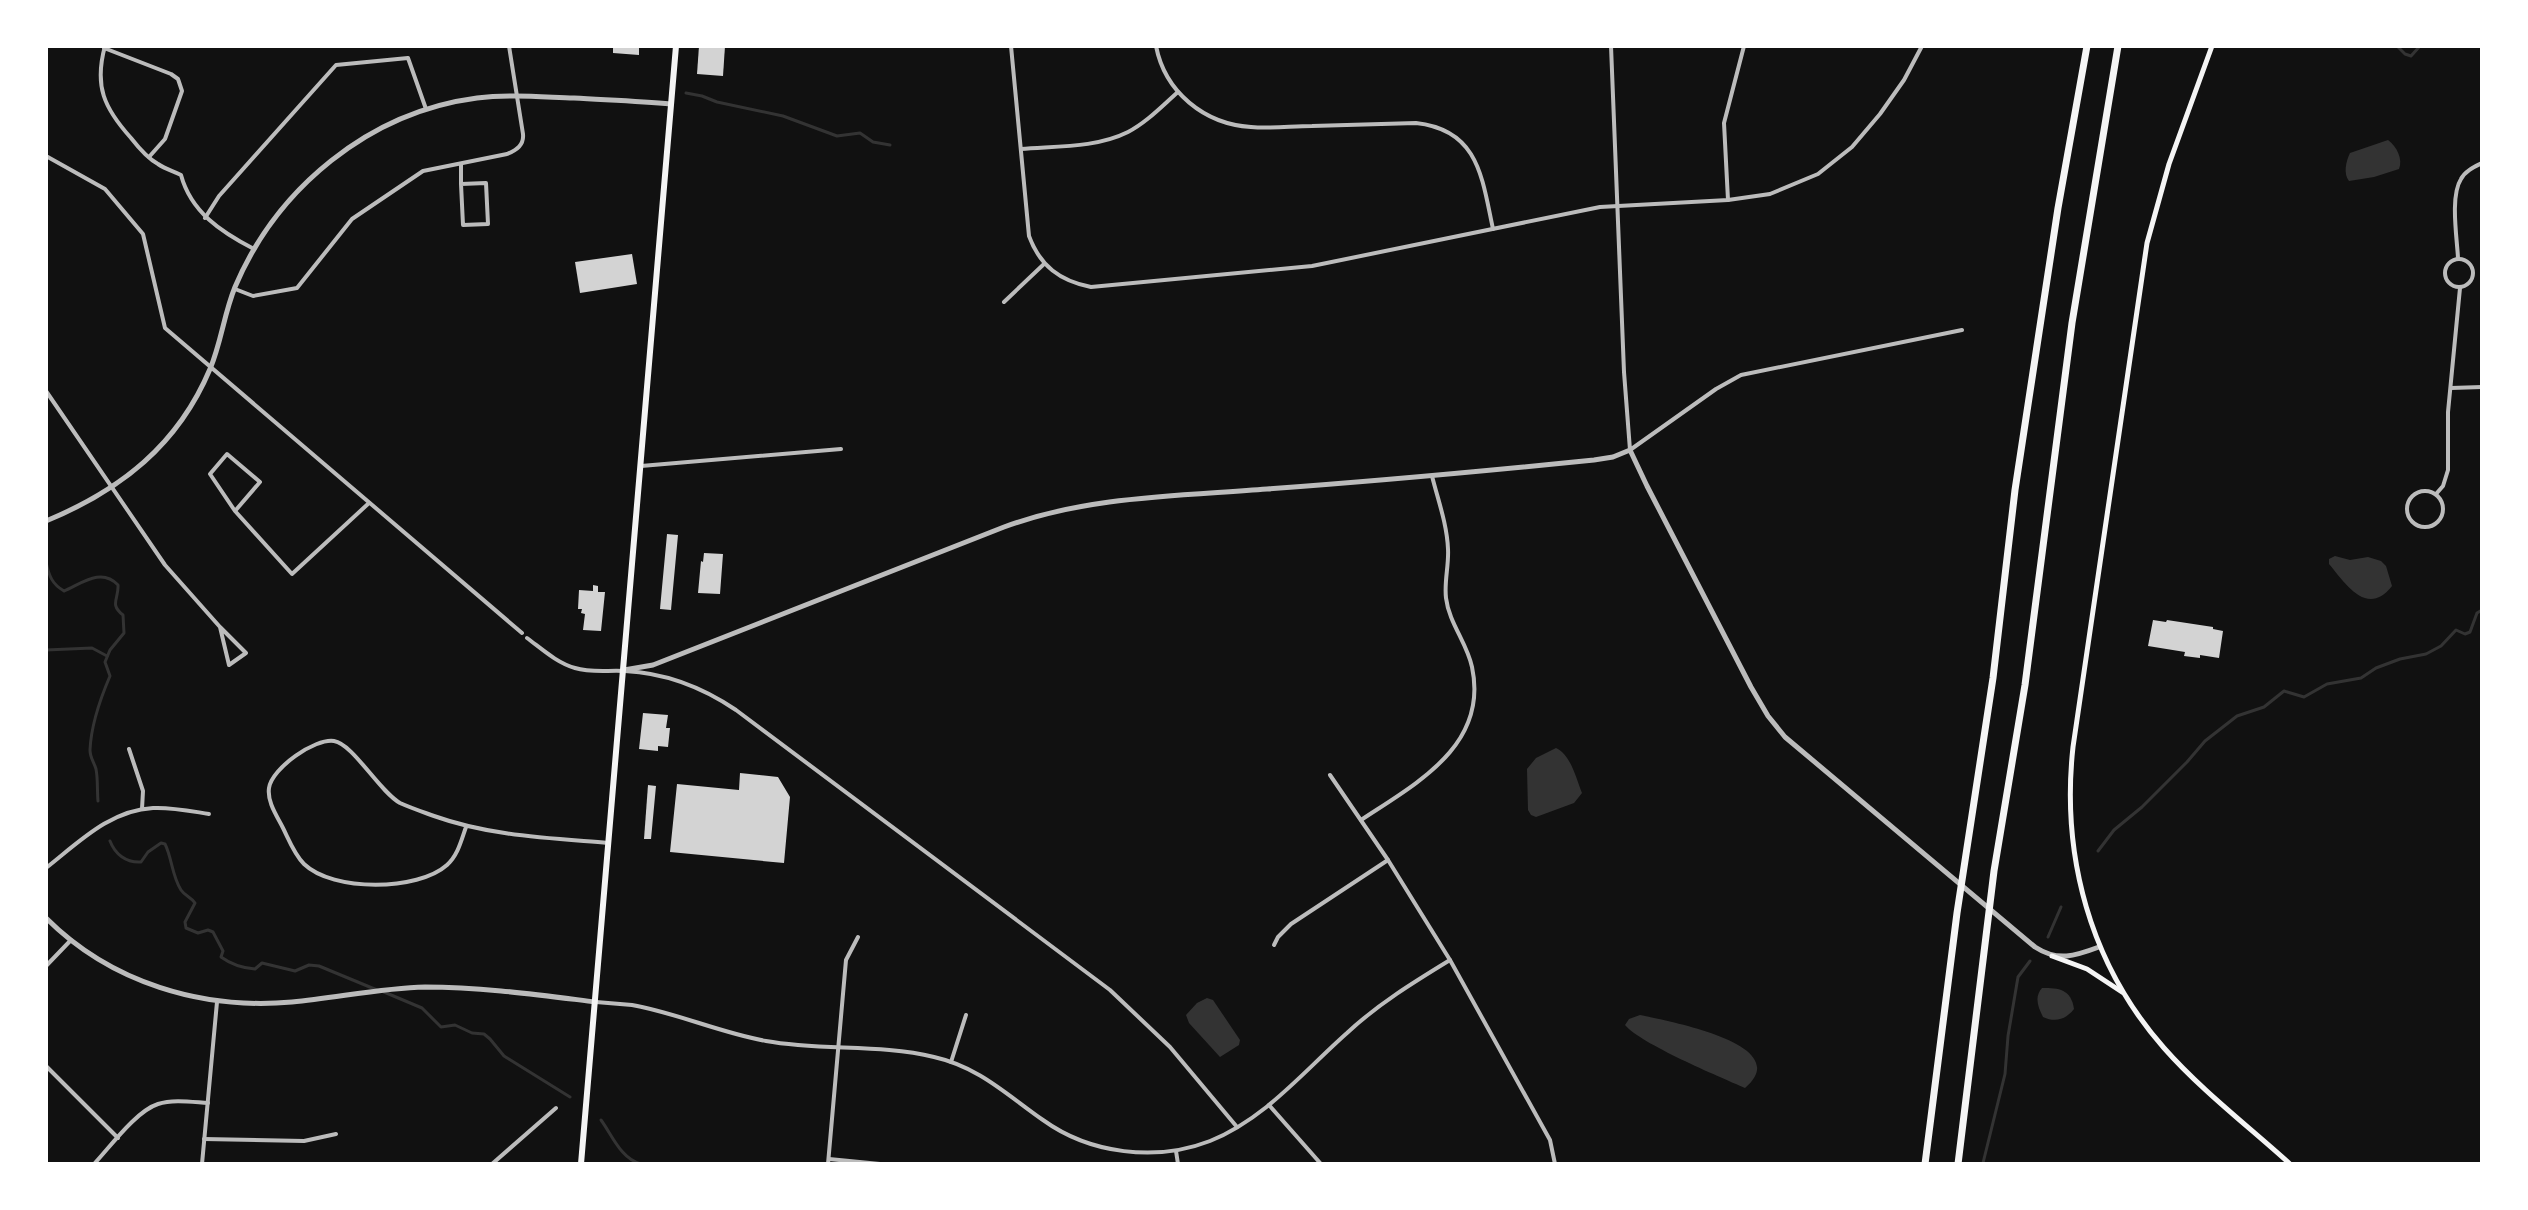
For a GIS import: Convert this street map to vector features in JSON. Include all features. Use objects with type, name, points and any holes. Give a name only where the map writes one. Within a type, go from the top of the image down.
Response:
[{"type":"highway","points":[[1925,1164],[1957,913],[1993,678],[2015,490],[2058,208],[2087,46]]},
{"type":"highway","points":[[1958,1164],[1994,871],[2025,685],[2072,323],[2118,46]]},
{"type":"main road","points":[[581,1164],[676,46]]},
{"type":"main road","points":[[2212,46],[2169,164],[2147,243],[2073,747],[2069,799],[2080,889],[2099,947],[2124,994],[2148,1030],[2178,1063],[2290,1164]]},
{"type":"main road","points":[[2052,956],[2087,969],[2124,994]]},
{"type":"street","points":[[234,289],[253,296],[297,288],[352,219],[423,171],[507,154],[519,148],[523,140],[509,46]]},
{"type":"street","points":[[1011,46],[1029,236],[1044,264],[1068,281],[1091,287],[1312,266],[1600,207],[1751,199],[1785,189],[1818,174],[1836,161],[1880,114],[1904,80],[1922,46]]},
{"type":"street","points":[[1156,46],[1163,69],[1178,92],[1201,112],[1217,120],[1252,128],[1416,123],[1439,128],[1459,140],[1477,162],[1493,229]]},
{"type":"street","points":[[1611,46],[1630,450],[1751,687],[1777,727],[1823,770],[2035,947],[2052,956],[2073,956],[2099,947]]},
{"type":"street","points":[[1728,200],[1724,123],[1744,46]]},
{"type":"street","points":[[149,157],[165,139],[182,91],[181,85],[171,74],[104,47],[100,64],[102,95],[117,122],[149,157],[156,164],[181,175],[189,197],[205,218],[254,249]]},
{"type":"street","points":[[205,218],[229,184],[336,65],[408,58],[426,109]]},
{"type":"street","points":[[1021,149],[1093,142],[1126,133],[1153,115],[1178,92]]},
{"type":"street","points":[[46,521],[113,488],[165,441],[190,408],[212,365],[234,289],[254,249],[288,200],[324,166],[373,133],[426,109],[475,98],[516,95],[671,104]]},
{"type":"street","points":[[46,156],[105,189],[143,234],[165,328],[522,633]]},
{"type":"street","points":[[2458,258],[2455,195],[2460,179],[2482,163]]},
{"type":"street","points":[[461,164],[461,184],[463,225],[488,224],[486,183],[461,184]]},
{"type":"street","points":[[2458,258],[2467,262],[2473,274]]},
{"type":"street","points":[[2458,258],[2449,264],[2445,273],[2448,282],[2460,288]]},
{"type":"street","points":[[1004,302],[1044,264]]},
{"type":"street","points":[[2473,274],[2482,273]]},
{"type":"street","points":[[2460,288],[2469,283],[2473,274]]},
{"type":"street","points":[[2436,494],[2443,486],[2448,470],[2451,388],[2460,288]]},
{"type":"street","points":[[527,638],[556,659],[583,671],[624,670],[653,665],[1004,527],[1057,510],[1155,497],[1594,460],[1630,450],[1741,375],[1962,330]]},
{"type":"street","points":[[2451,388],[2482,387]]},
{"type":"street","points":[[46,391],[165,565],[246,653],[229,665],[220,627]]},
{"type":"street","points":[[641,466],[841,449]]},
{"type":"street","points":[[235,511],[260,482],[227,454],[210,474],[235,511],[292,574],[369,503]]},
{"type":"street","points":[[1361,820],[1436,770],[1458,742],[1472,709],[1473,671],[1449,612],[1446,597],[1446,530],[1432,476]]},
{"type":"street","points":[[2425,490],[2436,494],[2443,505],[2437,522],[2420,527],[2410,520],[2406,509],[2414,493],[2425,490]]},
{"type":"street","points":[[624,670],[661,675],[703,690],[766,732],[1110,990],[1170,1047],[1237,1127]]},
{"type":"street","points":[[466,827],[457,853],[441,870],[389,886],[338,881],[313,871],[295,853],[272,806],[269,787],[286,763],[314,745],[332,741],[348,748],[392,798],[404,805],[466,827],[506,834],[609,843]]},
{"type":"street","points":[[129,749],[143,791],[142,809]]},
{"type":"street","points":[[1330,775],[1388,860],[1450,960],[1550,1140],[1555,1164]]},
{"type":"street","points":[[46,868],[103,824],[121,814],[168,808],[209,814]]},
{"type":"street","points":[[1274,945],[1291,924],[1388,860]]},
{"type":"street","points":[[46,918],[107,965],[136,979],[187,996],[217,1002],[269,1004],[425,987],[495,990],[633,1006],[768,1041],[910,1053],[951,1062],[985,1077],[1044,1121],[1083,1141],[1126,1151],[1176,1151],[1209,1141],[1237,1127],[1269,1105],[1371,1011],[1450,960]]},
{"type":"street","points":[[858,937],[846,960],[829,1162],[880,1164]]},
{"type":"street","points":[[46,966],[71,940]]},
{"type":"street","points":[[202,1164],[217,1002]]},
{"type":"street","points":[[951,1062],[966,1015]]},
{"type":"street","points":[[46,1066],[118,1138]]},
{"type":"street","points":[[94,1164],[139,1117],[156,1104],[208,1103]]},
{"type":"street","points":[[1269,1105],[1321,1164]]},
{"type":"street","points":[[492,1164],[556,1108]]},
{"type":"street","points":[[204,1139],[304,1141],[336,1134]]},
{"type":"street","points":[[1176,1151],[1178,1164]]},
{"type":"shaded area","points":[[2388,140],[2398,153],[2399,169],[2349,181],[2346,167],[2350,153]]},
{"type":"shaded area","points":[[2335,556],[2350,560],[2368,557],[2381,561],[2386,566],[2392,586],[2374,599],[2357,594],[2329,564],[2329,559]]},
{"type":"shaded area","points":[[1556,748],[1569,761],[1582,793],[1574,803],[1536,817],[1528,810],[1527,769],[1536,758]]},
{"type":"shaded area","points":[[2042,988],[2063,991],[2070,997],[2074,1009],[2060,1019],[2043,1017],[2037,998]]},
{"type":"shaded area","points":[[1207,998],[1213,1000],[1240,1040],[1239,1045],[1220,1057],[1189,1023],[1186,1015],[1197,1003]]},
{"type":"shaded area","points":[[1640,1015],[1722,1037],[1742,1047],[1754,1059],[1757,1072],[1745,1088],[1681,1059],[1625,1025],[1629,1019]]},
{"type":"building","points":[[613,46],[639,46],[639,55],[613,53]]},
{"type":"building","points":[[699,46],[725,46],[723,76],[697,74]]},
{"type":"building","points":[[632,254],[637,284],[580,293],[575,262]]},
{"type":"building","points":[[667,534],[678,535],[671,610],[660,609]]},
{"type":"building","points":[[704,553],[723,554],[720,594],[698,593]]},
{"type":"building","points":[[593,585],[598,586],[598,592],[605,592],[601,631],[583,630],[585,614],[578,609],[579,590],[593,591]]},
{"type":"building","points":[[2153,620],[2223,631],[2219,658],[2184,656],[2185,652],[2148,646]]},
{"type":"building","points":[[643,713],[668,715],[668,747],[658,746],[658,751],[639,749]]},
{"type":"building","points":[[740,773],[778,777],[790,797],[784,863],[670,852],[677,784],[739,790]]},
{"type":"building","points":[[648,785],[656,786],[651,839],[644,839]]},
{"type":"waterway","points":[[2397,46],[2411,56],[2420,46]]},
{"type":"waterway","points":[[686,93],[783,116],[837,136],[860,133],[873,142],[890,145]]},
{"type":"waterway","points":[[46,562],[52,579],[64,591],[98,577],[105,577],[118,585],[116,604],[123,615],[124,633],[105,662],[110,676],[91,741],[98,801]]},
{"type":"waterway","points":[[2098,851],[2114,830],[2142,807],[2205,741],[2237,716],[2264,707],[2284,691],[2304,697],[2327,684],[2361,678],[2376,668],[2400,659],[2426,654],[2441,646],[2456,630],[2465,634],[2470,632],[2477,613],[2482,610]]},
{"type":"waterway","points":[[46,650],[92,648],[107,656]]},
{"type":"waterway","points":[[110,841],[122,857],[136,862],[141,862],[148,852],[161,843],[165,844],[178,885],[195,903],[185,922],[186,928],[198,933],[213,932],[223,951],[221,957],[229,962],[250,969],[262,963],[295,971],[309,965],[319,966],[377,990]]},
{"type":"waterway","points":[[2048,937],[2061,907]]},
{"type":"waterway","points":[[1983,1163],[2005,1074],[2018,977],[2030,961]]},
{"type":"waterway","points":[[384,992],[422,1008],[441,1027],[455,1025],[472,1033],[484,1034],[504,1056],[570,1097]]},
{"type":"waterway","points":[[601,1120],[622,1152],[641,1164]]}]
